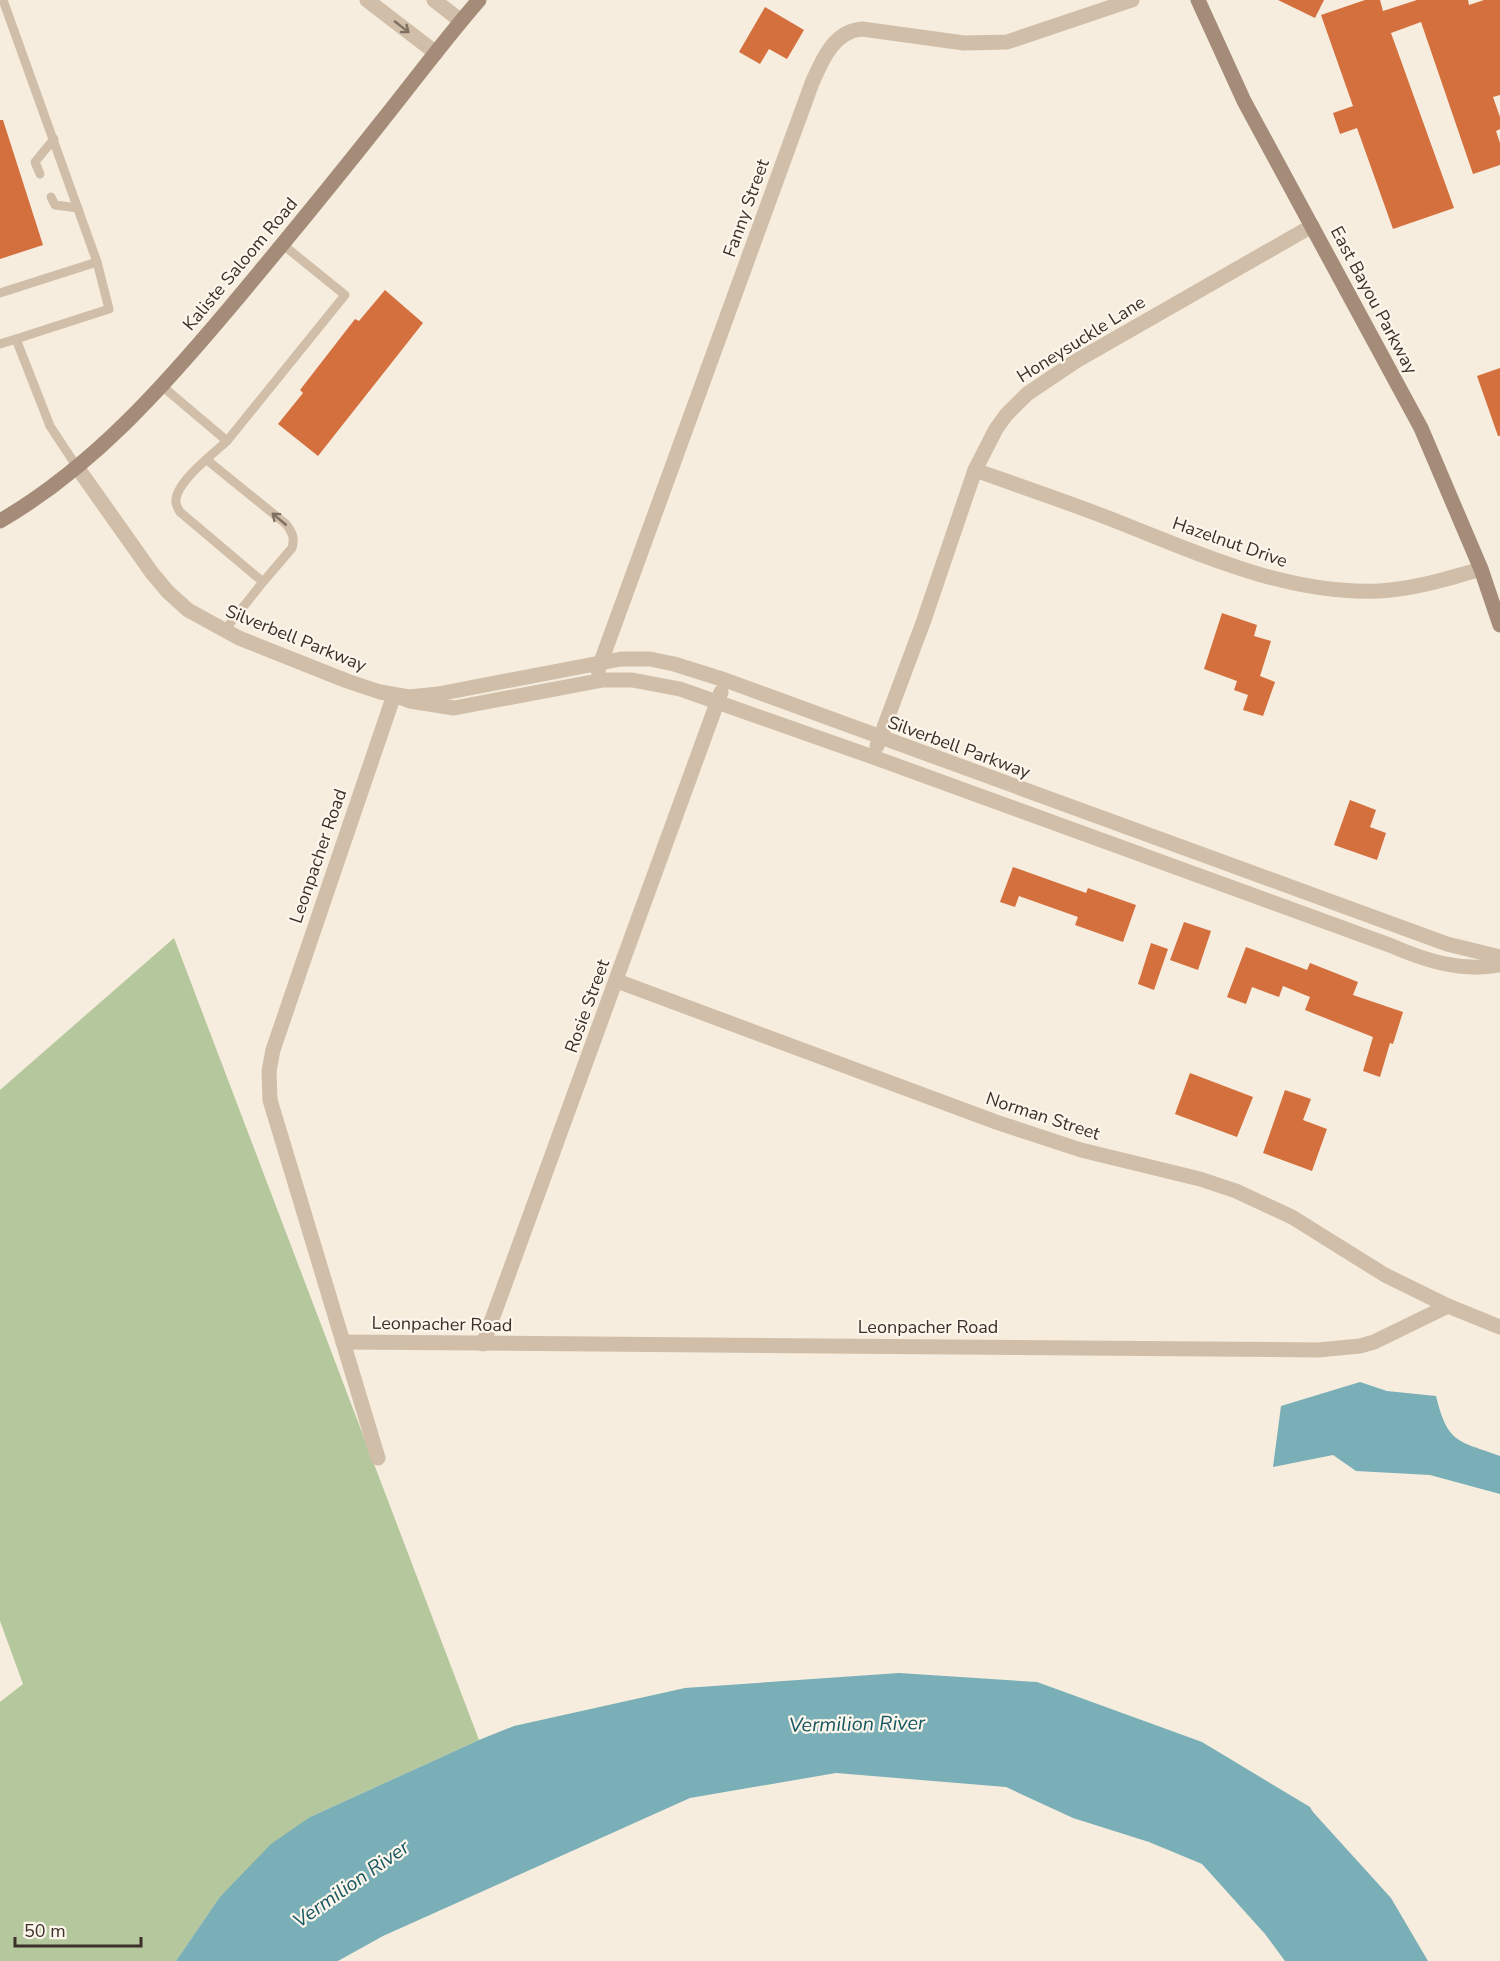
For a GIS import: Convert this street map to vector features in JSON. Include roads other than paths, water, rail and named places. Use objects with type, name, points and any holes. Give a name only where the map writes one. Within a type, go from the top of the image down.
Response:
[{"type":"main road","name":"Kaliste Saloom Road","points":[[0,521],[26,506],[77,467],[162,386],[282,244],[479,0]]},
{"type":"main road","name":"East Bayou Parkway","points":[[1198,0],[1244,100],[1421,429],[1481,569],[1500,625]]},
{"type":"street","points":[[367,0],[436,53]]},
{"type":"street","points":[[434,0],[461,21]]},
{"type":"street","name":"Fanny Street","points":[[595,682],[808,94],[828,50],[849,31],[861,29],[964,44],[1007,42],[1132,0]]},
{"type":"street","name":"Honeysuckle Lane","points":[[873,757],[924,620],[975,470],[996,429],[1006,415],[1027,393],[1040,384],[1312,226]]},
{"type":"street","name":"Silverbell Parkway","points":[[77,467],[152,573],[188,610],[224,631],[347,681],[436,707],[465,708],[595,682],[632,680],[655,683],[717,701],[873,757],[1392,946],[1418,958],[1448,965],[1481,967],[1500,965]]},
{"type":"street","name":"Hazelnut Drive","points":[[975,470],[1222,562],[1301,585],[1335,590],[1396,590],[1437,582],[1481,569]]},
{"type":"street","name":"Silverbell Parkway","points":[[394,695],[409,697],[473,688],[621,659],[650,659],[674,664],[724,680],[1447,944],[1500,957]]},
{"type":"street","name":"Rosie Street","points":[[483,1344],[617,981],[724,680]]},
{"type":"street","name":"Leonpacher Road","points":[[378,1458],[270,1100],[269,1071],[273,1050],[394,695]]},
{"type":"street","name":"Norman Street","points":[[617,981],[899,1088],[996,1122],[1081,1150],[1200,1179],[1236,1191],[1292,1217],[1385,1275],[1448,1306]]},
{"type":"street","points":[[1448,1306],[1500,1327]]},
{"type":"street","name":"Leonpacher Road","points":[[343,1342],[1318,1350],[1360,1346],[1374,1342],[1448,1306]]},
{"type":"lane","points":[[0,344],[109,309],[97,262],[3,0]]},
{"type":"lane","points":[[40,174],[35,162],[54,139]]},
{"type":"lane","points":[[51,197],[55,205],[78,208]]},
{"type":"lane","points":[[262,582],[180,512],[176,502],[177,493],[183,483],[227,441],[345,295],[282,244]]},
{"type":"lane","points":[[0,293],[97,262]]},
{"type":"lane","points":[[16,339],[50,426],[77,467]]},
{"type":"lane","points":[[162,386],[227,441]]},
{"type":"lane","points":[[207,460],[286,524],[294,541],[292,548],[224,631]]},
{"type":"water","points":[[1360,1382],[1387,1391],[1436,1396],[1445,1423],[1456,1438],[1500,1456],[1500,1494],[1430,1475],[1356,1471],[1333,1455],[1273,1467],[1281,1406]]},
{"type":"water","name":"Vermilion River","points":[[899,1673],[1037,1682],[1202,1742],[1310,1807],[1391,1898],[1428,1961],[1285,1961],[1265,1934],[1202,1864],[1149,1842],[1073,1818],[1006,1787],[836,1773],[690,1798],[383,1936],[338,1961],[176,1961],[219,1898],[271,1844],[310,1817],[514,1726],[685,1688]]}]
